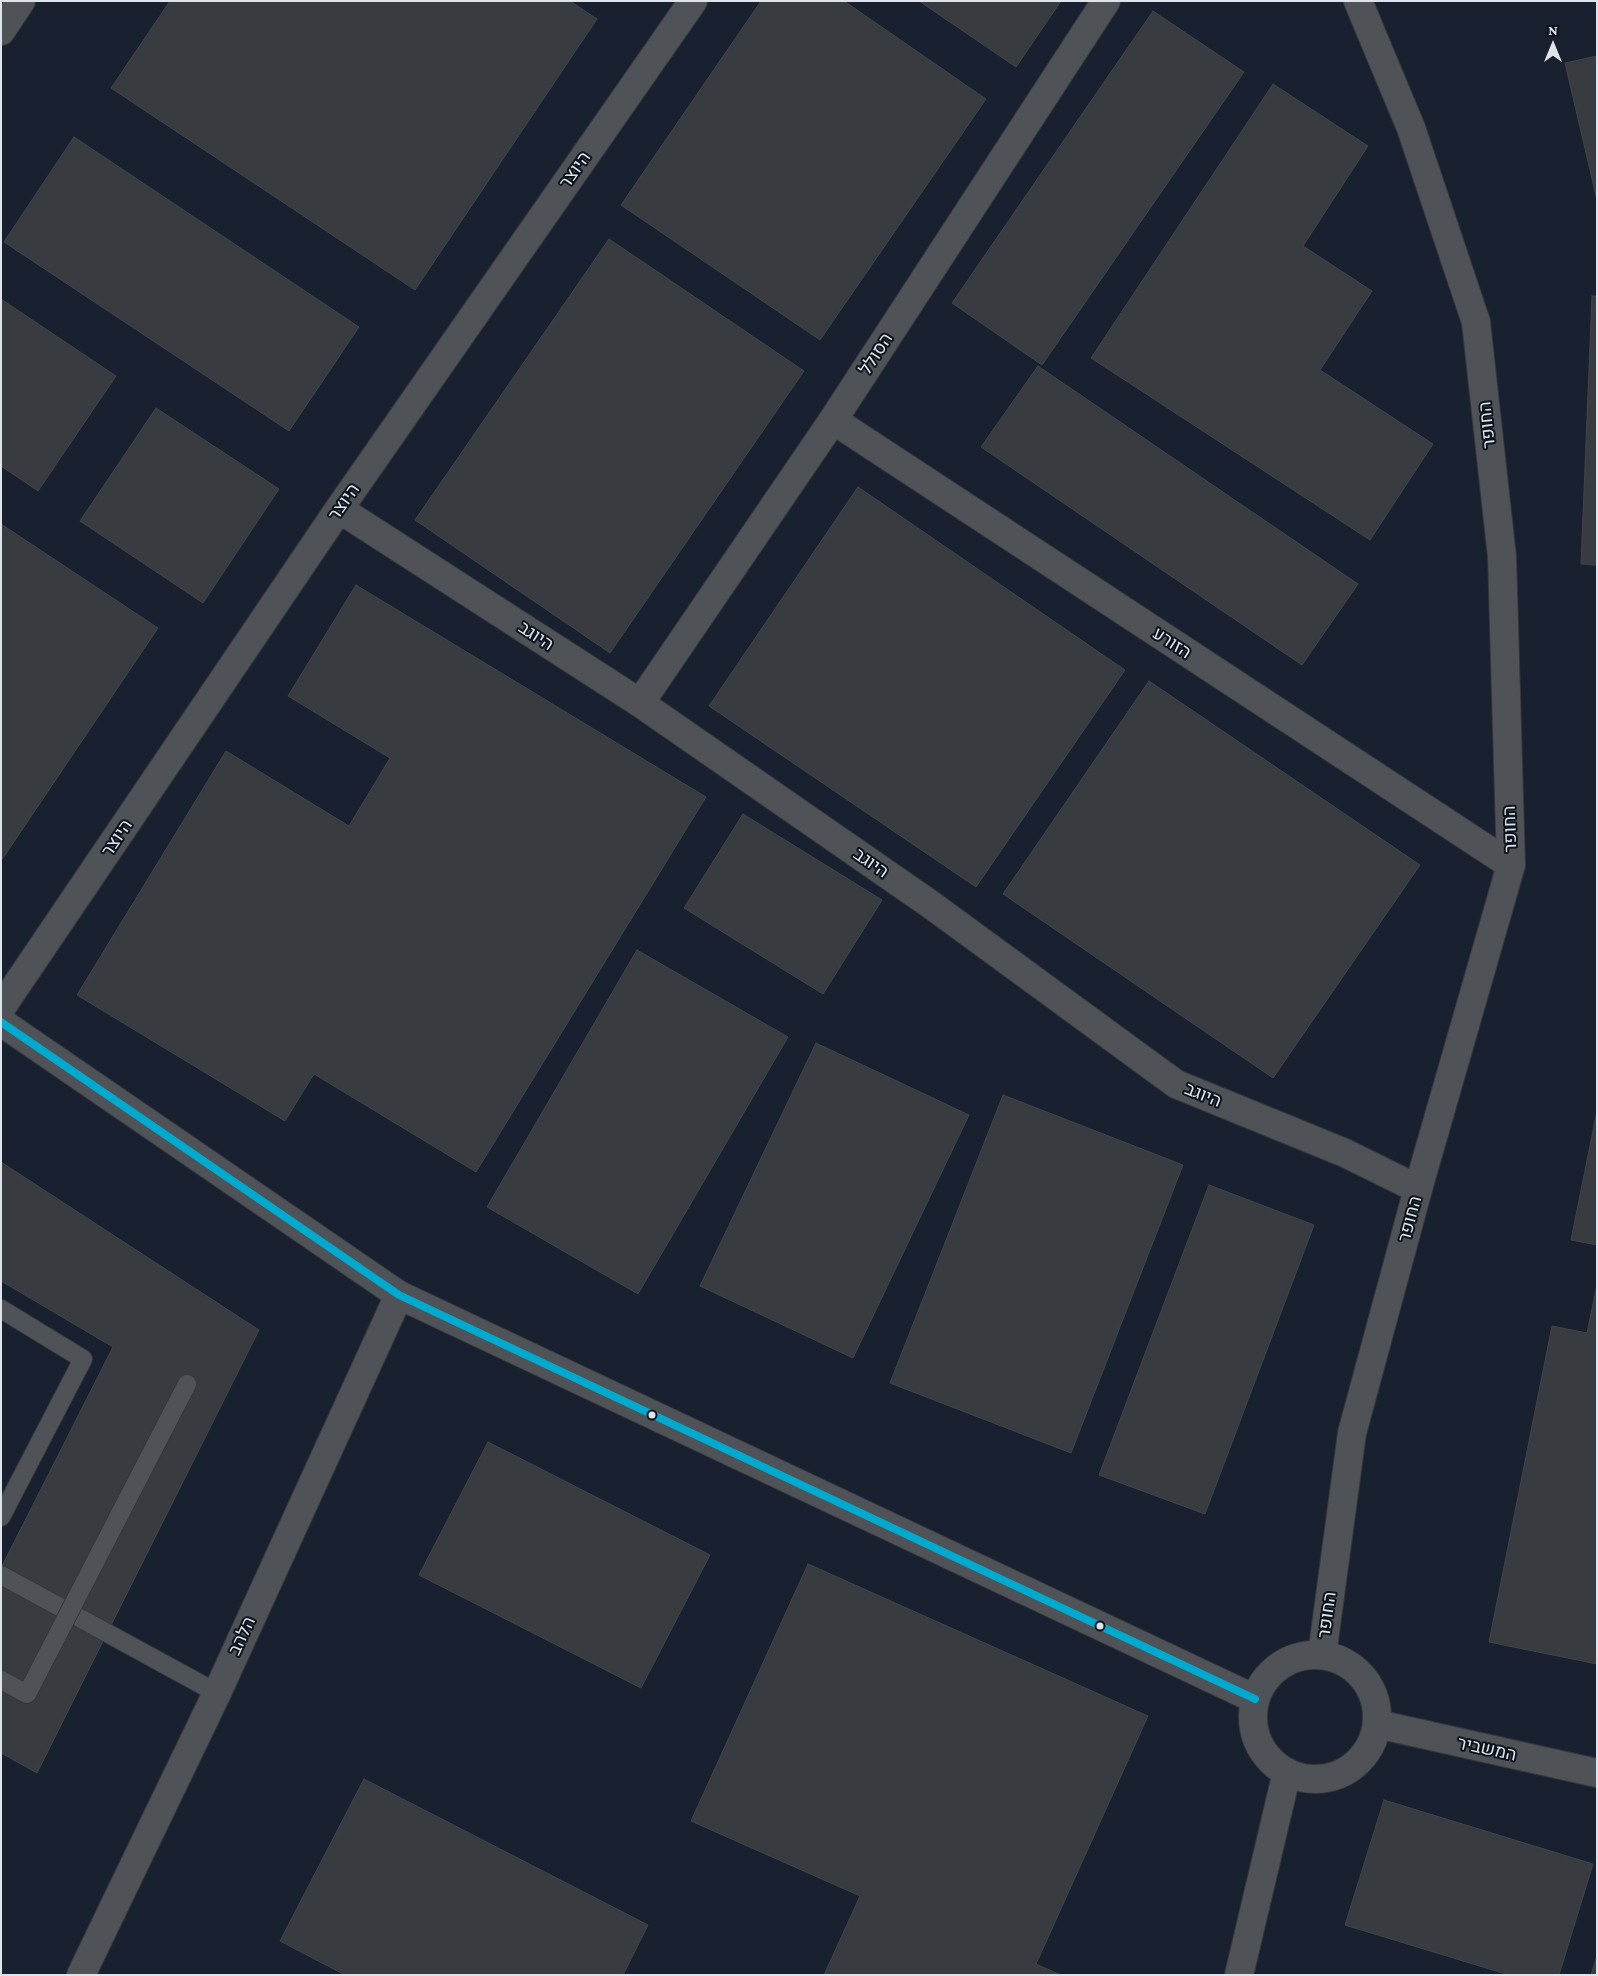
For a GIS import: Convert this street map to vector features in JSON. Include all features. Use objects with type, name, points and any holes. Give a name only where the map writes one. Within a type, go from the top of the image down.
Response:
[{"type":"street","points":[[1,31],[21,1]]},
{"type":"street","name":"היוצר","points":[[1,1008],[339,509],[693,1]]},
{"type":"street","name":"הסולל","points":[[640,703],[833,420],[1106,1]]},
{"type":"street","name":"החופר","points":[[1322,1655],[1352,1433],[1418,1189],[1511,865],[1502,557],[1476,322],[1411,128],[1358,1]]},
{"type":"street","name":"הזורע","points":[[833,420],[1511,865]]},
{"type":"street","name":"היוגב","points":[[339,509],[640,703],[930,904],[1176,1084],[1345,1153],[1418,1189]]},
{"type":"street","points":[[1,1022],[399,1296],[1255,1699]]},
{"type":"street","name":"הלהב","points":[[81,1975],[217,1693],[399,1296]]},
{"type":"street","points":[[1322,1655],[1341,1661],[1358,1671],[1370,1686],[1376,1705],[1377,1724],[1372,1743],[1361,1760],[1345,1772],[1327,1778],[1307,1779],[1287,1772],[1269,1760],[1257,1741],[1252,1720],[1255,1699],[1265,1680],[1281,1665],[1301,1657],[1322,1655]]},
{"type":"street","name":"המשביר","points":[[1377,1724],[1597,1773]]},
{"type":"street","points":[[1239,1975],[1287,1772]]},
{"type":"lane","points":[[1,1309],[83,1359],[1,1518]]},
{"type":"lane","points":[[1,1680],[27,1694],[187,1384]]},
{"type":"lane","points":[[1,1575],[217,1693]]},
{"type":"shaded area","points":[[1,1],[1597,1],[1597,1975],[1,1975]]},
{"type":"building","points":[[170,1],[570,1],[597,19],[415,290],[111,88]]},
{"type":"building","points":[[761,1],[844,1],[986,99],[820,340],[621,205]]},
{"type":"building","points":[[919,1],[1061,1],[1016,67]]},
{"type":"building","points":[[1153,11],[1244,72],[1042,365],[952,303]]},
{"type":"building","points":[[1597,56],[1597,200],[1565,63]]},
{"type":"building","points":[[1273,84],[1368,146],[1303,246],[1372,291],[1320,370],[1433,444],[1370,540],[1091,358]]},
{"type":"building","points":[[74,137],[359,327],[289,431],[4,242]]},
{"type":"building","points":[[609,239],[804,371],[610,653],[415,520]]},
{"type":"building","points":[[1592,296],[1597,296],[1597,565],[1581,564]]},
{"type":"building","points":[[1,299],[116,376],[38,491],[1,466]]},
{"type":"building","points":[[1038,366],[1358,584],[1302,665],[981,447]]},
{"type":"building","points":[[156,408],[279,489],[203,603],[80,521]]},
{"type":"building","points":[[858,487],[1125,670],[976,887],[709,706]]},
{"type":"building","points":[[1,524],[158,628],[1,861]]},
{"type":"building","points":[[356,585],[706,797],[476,1172],[314,1074],[285,1121],[77,995],[226,751],[349,826],[390,758],[288,696]]},
{"type":"building","points":[[1149,681],[1420,865],[1273,1078],[1003,894]]},
{"type":"building","points":[[743,814],[882,900],[823,994],[684,908]]},
{"type":"building","points":[[637,950],[788,1037],[638,1294],[487,1207]]},
{"type":"building","points":[[816,1043],[969,1115],[853,1358],[700,1286]]},
{"type":"building","points":[[1003,1095],[1183,1165],[1071,1453],[890,1383]]},
{"type":"building","points":[[1597,1111],[1597,1245],[1571,1240]]},
{"type":"building","points":[[1,1162],[259,1330],[37,1773],[1,1753],[1,1568],[113,1347],[1,1281]]},
{"type":"building","points":[[1209,1185],[1314,1225],[1205,1514],[1099,1475]]},
{"type":"building","points":[[1597,1285],[1597,1664],[1489,1642],[1552,1326],[1587,1333]]},
{"type":"building","points":[[488,1442],[710,1555],[641,1688],[419,1575]]},
{"type":"building","points":[[808,1564],[1148,1716],[1036,1964],[1061,1975],[824,1975],[860,1896],[691,1821]]},
{"type":"building","points":[[364,1779],[648,1925],[623,1975],[345,1975],[280,1941]]},
{"type":"building","points":[[1384,1800],[1593,1864],[1559,1975],[1509,1975],[1345,1925]]},
{"type":"building","points":[[1597,1956],[1597,1975],[1591,1975]]},
{"type":"transit line","points":[[1,1022],[399,1295],[1255,1699]]}]
